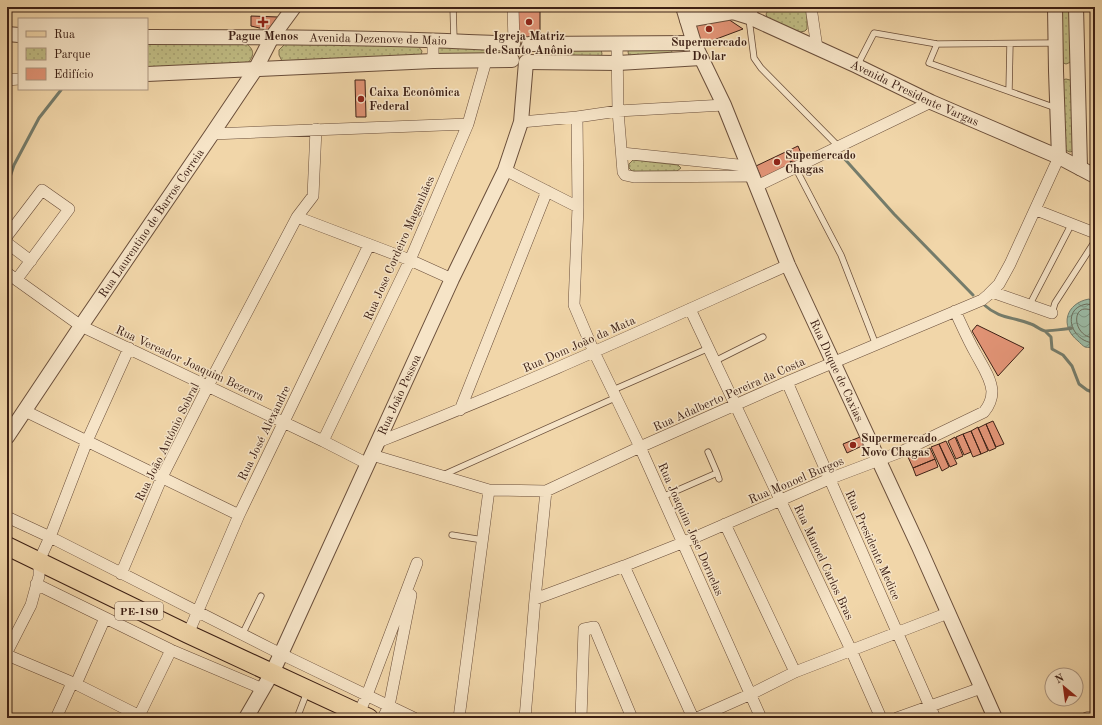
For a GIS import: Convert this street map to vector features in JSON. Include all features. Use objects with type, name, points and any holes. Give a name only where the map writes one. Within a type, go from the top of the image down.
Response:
[{"type":"main road","name":"PE-180","points":[[7,546],[188,634],[364,715]]},
{"type":"street","name":"Rua Laurentino de Barros Correia","points":[[7,437],[255,70],[272,36],[294,7]]},
{"type":"street","points":[[513,7],[513,43],[509,52],[512,60],[518,64],[527,62],[618,63],[701,58]]},
{"type":"street","points":[[811,7],[817,48]]},
{"type":"street","points":[[1055,7],[1059,157]]},
{"type":"street","points":[[1076,7],[1080,168]]},
{"type":"street","points":[[685,13],[744,11]]},
{"type":"street","name":"Avenida Presidente Vargas","points":[[744,11],[817,48],[931,102],[1059,157],[1095,176]]},
{"type":"street","name":"Rua Duque de Caxias","points":[[685,13],[694,43],[724,105],[788,265],[879,460],[994,718]]},
{"type":"street","points":[[7,34],[18,34]]},
{"type":"street","name":"Avenida Dezenove de Maio","points":[[148,37],[272,36],[454,40],[513,43]]},
{"type":"street","points":[[433,40],[433,62]]},
{"type":"street","points":[[513,43],[522,41],[529,44],[694,43]]},
{"type":"street","points":[[527,62],[532,53],[529,44]]},
{"type":"street","points":[[617,44],[618,111],[623,172],[629,177],[753,176],[795,167],[931,102]]},
{"type":"street","name":"Avenida Dezenove de Maio","points":[[148,74],[512,60]]},
{"type":"street","name":"Rua Jose Cordeiro Maganhães","points":[[323,441],[410,260],[468,124],[486,61]]},
{"type":"street","name":"Rua João Pessoa","points":[[246,718],[272,673],[452,279],[506,170],[521,122],[527,62]]},
{"type":"street","points":[[1056,71],[1078,71]]},
{"type":"street","points":[[7,80],[18,79]]},
{"type":"street","points":[[521,122],[577,117],[618,111],[724,105]]},
{"type":"street","name":"Rua Joaquim Jose Dornelas","points":[[577,117],[578,207],[574,305],[594,352],[640,447],[761,718]]},
{"type":"street","points":[[212,134],[468,124]]},
{"type":"street","name":"Rua João Antônio Sobral","points":[[121,574],[162,477],[208,386],[297,217],[313,196],[316,129]]},
{"type":"street","points":[[622,153],[753,176]]},
{"type":"street","name":"Rua Adalberto Pereira da Costa","points":[[370,459],[489,490],[546,491],[736,404],[982,300],[999,284],[1010,264],[1059,157]]},
{"type":"street","points":[[506,170],[578,207]]},
{"type":"street","points":[[7,236],[42,190],[69,209],[17,279]]},
{"type":"street","points":[[460,410],[547,191]]},
{"type":"street","points":[[1036,210],[1095,233]]},
{"type":"street","points":[[297,217],[410,260],[452,279]]},
{"type":"street","points":[[7,243],[31,261]]},
{"type":"street","name":"Rua José Alexandre","points":[[188,634],[239,515],[369,245]]},
{"type":"street","name":"Rua Dom João da Mata","points":[[378,442],[460,410],[788,265]]},
{"type":"street","name":"Rua Vereador Joaquim Bezerra","points":[[7,273],[81,326],[323,441],[370,459]]},
{"type":"street","points":[[992,292],[1052,314]]},
{"type":"street","name":"Rua Manoel Carlos Bras","points":[[690,309],[851,650],[881,718]]},
{"type":"street","name":"Rua Monoel Burgos","points":[[535,599],[682,543],[829,479],[910,448],[984,412],[991,399],[992,391],[990,383],[955,311]]},
{"type":"street","points":[[7,652],[31,605],[39,576],[39,561],[50,537],[87,441],[129,348]]},
{"type":"street","name":"Rua Presidente Medice","points":[[787,382],[935,718]]},
{"type":"street","points":[[25,412],[239,515]]},
{"type":"street","points":[[459,718],[489,490]]},
{"type":"street","points":[[525,718],[546,491]]},
{"type":"street","points":[[7,517],[50,537],[242,635],[414,718]]},
{"type":"street","points":[[725,524],[795,672]]},
{"type":"street","points":[[364,715],[367,695],[417,563],[389,706],[383,718]]},
{"type":"street","points":[[624,566],[693,718]]},
{"type":"street","points":[[36,584],[171,650],[263,689]]},
{"type":"street","points":[[697,718],[751,694],[795,672],[948,613]]},
{"type":"street","points":[[56,718],[74,684],[105,618]]},
{"type":"street","points":[[582,718],[584,629],[594,627],[632,718]]},
{"type":"street","points":[[7,655],[74,684],[140,717],[171,650]]},
{"type":"street","points":[[897,718],[981,688]]},
{"type":"lane","points":[[453,7],[454,40]]},
{"type":"lane","points":[[744,11],[754,58],[761,68],[838,146]]},
{"type":"lane","points":[[857,66],[874,34],[937,44],[1056,43]]},
{"type":"lane","points":[[937,44],[929,63],[1057,108]]},
{"type":"lane","points":[[1009,91],[1010,44]]},
{"type":"lane","points":[[795,167],[841,255],[876,345]]},
{"type":"lane","points":[[1029,306],[1072,225]]},
{"type":"lane","points":[[1052,314],[1055,303],[1095,241]]},
{"type":"lane","points":[[715,361],[763,337]]},
{"type":"lane","points":[[440,476],[709,348]]},
{"type":"lane","points":[[662,497],[718,476],[708,452]]},
{"type":"lane","points":[[452,535],[483,540]]},
{"type":"lane","points":[[242,635],[261,596]]},
{"type":"lane","points":[[297,718],[308,690]]},
{"type":"lane","points":[[1080,718],[1087,715],[1095,715]]},
{"type":"green space","points":[[772,7],[805,7],[807,10],[807,29],[800,32],[771,23],[766,14]]},
{"type":"green space","points":[[1061,7],[1070,7],[1071,62],[1066,64],[1061,62]]},
{"type":"green space","points":[[148,44],[247,44],[253,54],[247,64],[148,68]]},
{"type":"green space","points":[[285,44],[418,46],[422,51],[421,55],[282,61],[279,55],[279,50]]},
{"type":"green space","points":[[437,46],[500,48],[501,53],[438,57]]},
{"type":"green space","points":[[629,48],[672,49],[672,51],[671,53],[629,56]]},
{"type":"green space","points":[[547,49],[601,49],[602,54],[601,57],[549,58],[546,53]]},
{"type":"green space","points":[[1066,79],[1072,82],[1073,151],[1070,152],[1065,150],[1062,80]]},
{"type":"green space","points":[[633,160],[678,165],[681,168],[677,171],[632,171],[629,168],[629,164]]},
{"type":"water","points":[[1089,299],[1095,303],[1095,347],[1085,347],[1082,345],[1068,329],[1067,322],[1070,310],[1081,301]]},
{"type":"building","name":"Igreja Matriz de Santo Anônio","points":[[517,7],[540,7],[540,38],[517,38]]},
{"type":"building","points":[[688,7],[718,7],[719,9],[689,15]]},
{"type":"building","name":"Pague Menos","points":[[251,16],[278,17],[268,30],[251,26]]},
{"type":"building","points":[[728,19],[743,29],[703,44],[694,28],[695,22]]},
{"type":"building","name":"Caixa Econômica Federal","points":[[355,80],[365,80],[366,117],[356,117]]},
{"type":"building","name":"Supemercado Chagas","points":[[798,146],[804,160],[798,164],[790,161],[792,165],[762,180],[756,166]]},
{"type":"building","points":[[977,325],[1024,348],[998,376],[972,331]]},
{"type":"building","points":[[993,421],[1004,444],[996,447],[986,424]]},
{"type":"building","points":[[986,424],[996,448],[989,451],[978,428]]},
{"type":"building","points":[[978,427],[988,451],[981,454],[971,431]]},
{"type":"building","points":[[971,431],[981,454],[973,457],[963,434]]},
{"type":"building","points":[[963,434],[971,452],[964,455],[956,437]]},
{"type":"building","name":"Supermercado Novo Chagas","points":[[860,437],[864,445],[847,453],[843,444]]},
{"type":"building","points":[[955,437],[963,456],[956,459],[948,441]]},
{"type":"building","points":[[946,441],[957,464],[950,467],[939,444]]},
{"type":"building","points":[[939,444],[949,467],[942,471],[931,447]]},
{"type":"building","points":[[930,448],[935,459],[913,468],[908,457]]},
{"type":"building","points":[[935,459],[938,467],[916,476],[913,468]]},
{"type":"waterway","points":[[7,186],[14,165],[39,118],[61,90]]},
{"type":"waterway","points":[[842,156],[894,214],[973,295]]},
{"type":"waterway","points":[[983,304],[995,313],[1033,325],[1041,330],[1045,331],[1072,328]]},
{"type":"waterway","points":[[1045,331],[1051,337],[1052,349],[1063,355],[1072,366],[1079,384],[1087,390],[1095,393]]},
{"type":"place","name":"Pague Menos","points":[[263,22]]},
{"type":"place","name":"Igreja Matriz de Santo Anônio","points":[[529,22]]},
{"type":"place","name":"Supermercado Do lar","points":[[709,29]]},
{"type":"place","name":"Caixa Econômica Federal","points":[[361,99]]},
{"type":"place","name":"Supemercado Chagas","points":[[777,162]]},
{"type":"place","name":"Supermercado Novo Chagas","points":[[853,445]]}]
